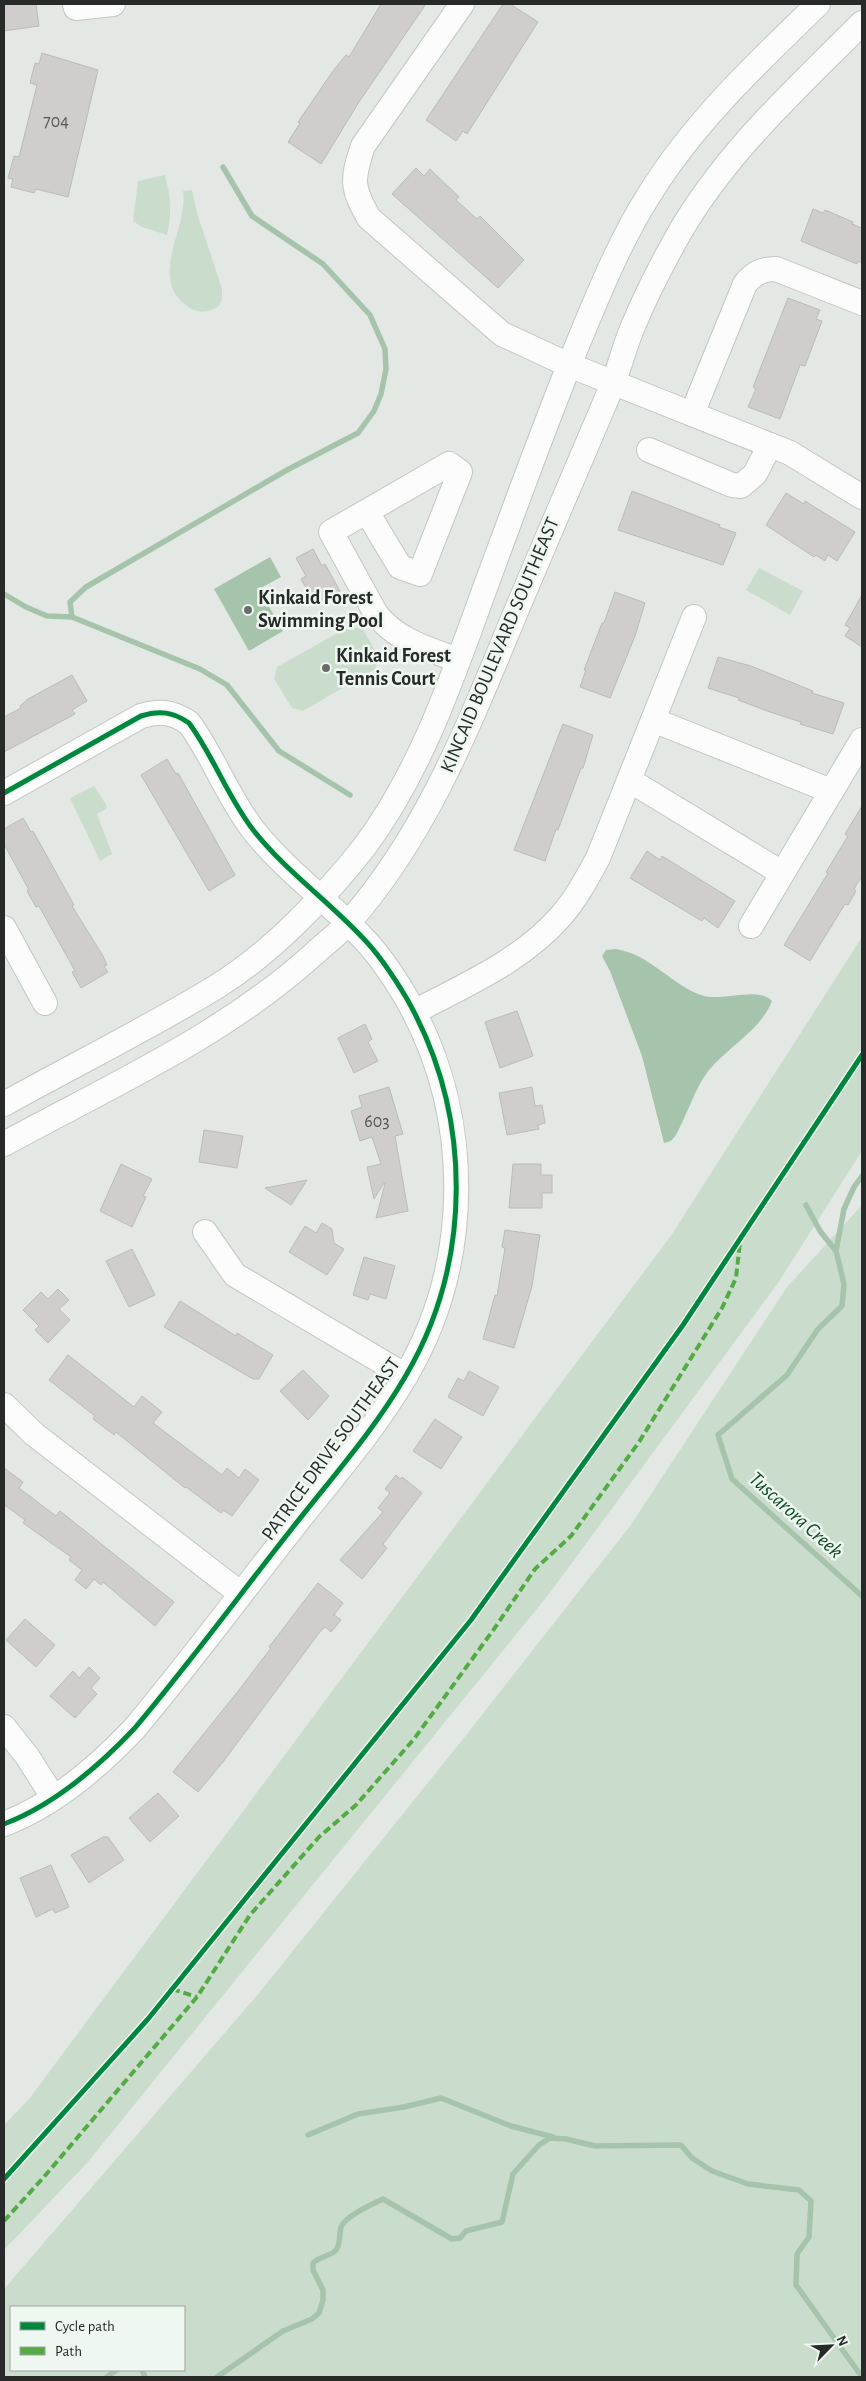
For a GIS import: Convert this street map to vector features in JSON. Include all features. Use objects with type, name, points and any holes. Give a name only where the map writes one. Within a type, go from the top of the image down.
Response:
[{"type":"street","points":[[75,4],[76,8],[113,4]]},
{"type":"street","points":[[462,4],[363,146],[354,172],[356,195],[369,218],[502,334],[569,365],[790,453],[862,497]]},
{"type":"street","name":"KINCAID BOULEVARD SOUTHEAST","points":[[4,1104],[218,986],[272,945],[320,897],[364,846],[402,789],[434,720],[569,365],[606,275],[648,196],[688,139],[730,90],[818,4]]},
{"type":"street","name":"KINCAID BOULEVARD SOUTHEAST","points":[[4,1144],[196,1039],[242,1011],[281,984],[347,924],[379,885],[416,832],[467,730],[563,497],[614,382],[633,326],[659,271],[699,200],[732,157],[768,116],[862,23]]},
{"type":"street","points":[[692,414],[744,284],[752,275],[764,269],[776,269],[862,303]]},
{"type":"street","points":[[649,450],[741,486],[755,474],[770,445]]},
{"type":"street","points":[[367,512],[400,567],[420,574],[460,472],[449,464],[331,532],[376,614],[384,625],[396,634],[458,660]]},
{"type":"street","points":[[414,1012],[510,960],[538,940],[561,916],[582,886],[598,858],[694,617]]},
{"type":"street","name":"PATRICE DRIVE SOUTHEAST","points":[[4,793],[141,716],[154,712],[166,712],[179,716],[189,723],[239,810],[254,831],[360,935],[377,955],[414,1012],[430,1046],[446,1096],[455,1148],[457,1200],[446,1278],[429,1328],[406,1376],[378,1418],[134,1729],[96,1766],[52,1798],[4,1824]]},
{"type":"street","points":[[653,720],[831,791]]},
{"type":"street","points":[[751,926],[862,740]]},
{"type":"street","points":[[628,780],[782,873]]},
{"type":"street","points":[[4,928],[45,1003]]},
{"type":"street","points":[[205,1232],[235,1275],[406,1376]]},
{"type":"street","points":[[4,1405],[34,1434],[241,1594]]},
{"type":"street","points":[[4,1726],[27,1756],[52,1798]]},
{"type":"shaded area","points":[[165,175],[170,205],[167,235],[142,227],[133,221],[138,181]]},
{"type":"shaded area","points":[[192,190],[198,216],[222,289],[222,299],[219,306],[205,312],[190,308],[177,296],[171,283],[172,253],[183,206],[183,191]]},
{"type":"shaded area","name":"Kinkaid Forest Swimming Pool","points":[[270,557],[281,577],[259,589],[283,631],[249,651],[214,589]]},
{"type":"shaded area","points":[[759,568],[803,591],[790,615],[746,590]]},
{"type":"shaded area","name":"Kinkaid Forest Tennis Court","points":[[350,626],[363,629],[379,658],[375,669],[303,711],[292,708],[274,679],[277,667]]},
{"type":"shaded area","points":[[94,786],[107,806],[106,809],[97,814],[112,854],[100,861],[70,798]]},
{"type":"shaded area","points":[[862,937],[862,1151],[778,1283],[549,1594],[87,2163],[4,2250],[4,2125],[29,2099],[672,1234]]},
{"type":"shaded area","points":[[616,949],[629,952],[641,958],[682,986],[704,996],[721,997],[750,994],[766,997],[772,1001],[753,1029],[709,1070],[700,1084],[676,1135],[671,1141],[664,1143],[642,1056],[610,971],[602,956],[606,950]]},
{"type":"shaded area","points":[[862,1205],[862,2377],[4,2377],[4,2289],[259,1993],[463,1739],[630,1526],[787,1287]]},
{"type":"building","points":[[4,4],[36,4],[39,26],[4,31]]},
{"type":"building","points":[[381,4],[426,4],[359,102],[321,164],[288,142],[300,123],[298,122],[333,71],[346,55],[349,57]]},
{"type":"building","points":[[503,4],[510,4],[538,22],[467,134],[463,131],[456,141],[426,120]]},
{"type":"building","points":[[42,53],[98,70],[68,197],[36,189],[34,193],[11,187],[13,179],[8,178],[14,156],[19,157],[37,85],[30,83],[35,63],[39,64]]},
{"type":"building","points":[[416,168],[424,176],[430,169],[459,197],[456,200],[477,219],[480,216],[524,260],[498,288],[392,194]]},
{"type":"building","points":[[813,209],[823,213],[825,210],[862,228],[862,263],[858,261],[857,264],[801,241]]},
{"type":"building","points":[[788,298],[820,310],[816,319],[822,321],[805,366],[800,365],[780,419],[748,407],[756,389],[753,387]]},
{"type":"building","points":[[632,491],[736,533],[723,565],[618,530]]},
{"type":"building","points":[[786,493],[804,504],[805,501],[855,532],[837,561],[828,555],[825,561],[816,555],[814,557],[766,525]]},
{"type":"building","points":[[313,549],[322,566],[325,564],[340,591],[315,604],[301,579],[306,576],[296,558]]},
{"type":"building","points":[[615,592],[645,603],[635,636],[610,698],[580,687],[586,670],[584,670]]},
{"type":"building","points":[[862,595],[862,647],[845,636],[850,628],[845,625]]},
{"type":"building","points":[[718,657],[751,666],[813,691],[812,693],[844,703],[833,734],[800,724],[801,722],[708,688]]},
{"type":"building","points":[[72,675],[87,701],[72,710],[75,714],[4,752],[4,717],[21,708],[20,706],[28,699]]},
{"type":"building","points":[[563,724],[593,735],[583,768],[581,768],[558,830],[556,829],[545,861],[514,850]]},
{"type":"building","points":[[167,759],[176,774],[178,773],[235,875],[209,891],[141,775]]},
{"type":"building","points":[[862,806],[862,876],[854,889],[856,891],[848,905],[845,904],[810,961],[784,945],[828,873],[826,872],[848,836],[845,834]]},
{"type":"building","points":[[23,818],[31,832],[33,831],[74,905],[72,906],[107,965],[104,966],[108,972],[81,988],[72,972],[75,971],[39,906],[36,907],[27,891],[29,890],[4,844],[4,829]]},
{"type":"building","points":[[647,851],[660,860],[662,856],[735,901],[718,928],[704,918],[702,921],[630,878]]},
{"type":"building","points":[[517,1011],[533,1056],[500,1068],[485,1022]]},
{"type":"building","points":[[365,1024],[372,1039],[368,1042],[378,1061],[354,1073],[338,1038]]},
{"type":"building","points":[[389,1087],[403,1134],[395,1136],[408,1211],[376,1218],[385,1184],[374,1199],[367,1167],[381,1164],[372,1137],[360,1141],[351,1111],[362,1107],[359,1096]]},
{"type":"building","points":[[532,1087],[535,1106],[542,1105],[545,1123],[538,1125],[539,1129],[507,1135],[499,1093]]},
{"type":"building","points":[[204,1130],[243,1136],[237,1168],[199,1162]]},
{"type":"building","points":[[121,1164],[152,1179],[143,1196],[146,1197],[132,1227],[100,1211]]},
{"type":"building","points":[[513,1164],[541,1164],[541,1175],[552,1175],[552,1193],[542,1193],[542,1208],[509,1208]]},
{"type":"building","points":[[307,1180],[291,1205],[265,1188]]},
{"type":"building","points":[[322,1223],[332,1229],[334,1243],[344,1249],[327,1275],[289,1252],[305,1226],[316,1233]]},
{"type":"building","points":[[505,1230],[540,1235],[532,1286],[514,1348],[483,1339],[495,1295],[497,1296],[505,1248],[502,1247]]},
{"type":"building","points":[[132,1249],[155,1295],[129,1307],[106,1261]]},
{"type":"building","points":[[364,1257],[395,1266],[386,1299],[370,1294],[368,1300],[353,1295]]},
{"type":"building","points":[[58,1289],[69,1300],[59,1309],[70,1320],[48,1343],[35,1330],[39,1326],[23,1310],[41,1292],[48,1299]]},
{"type":"building","points":[[180,1301],[236,1336],[237,1333],[273,1355],[259,1379],[253,1379],[164,1327]]},
{"type":"building","points":[[68,1355],[134,1407],[142,1396],[162,1412],[153,1423],[222,1475],[227,1468],[239,1478],[245,1469],[259,1480],[232,1516],[223,1510],[221,1513],[185,1488],[116,1432],[114,1435],[93,1419],[95,1416],[49,1380]]},
{"type":"building","points":[[303,1370],[329,1396],[308,1420],[280,1391]]},
{"type":"building","points":[[469,1371],[499,1387],[483,1416],[448,1397],[458,1378],[464,1381]]},
{"type":"building","points":[[435,1419],[462,1437],[441,1469],[413,1451]]},
{"type":"building","points":[[4,1468],[23,1482],[19,1488],[56,1516],[60,1511],[174,1602],[155,1626],[103,1582],[101,1585],[94,1579],[86,1589],[75,1580],[82,1570],[69,1560],[71,1557],[23,1523],[25,1520],[6,1506],[4,1508]]},
{"type":"building","points":[[396,1475],[400,1479],[402,1477],[422,1493],[383,1544],[387,1548],[362,1579],[340,1560],[383,1512],[378,1508],[390,1493],[385,1489]]},
{"type":"building","points":[[318,1583],[343,1603],[334,1615],[341,1620],[331,1632],[325,1627],[319,1633],[223,1762],[198,1792],[173,1772],[239,1690]]},
{"type":"building","points":[[25,1619],[55,1645],[36,1667],[6,1640]]},
{"type":"building","points":[[89,1667],[100,1678],[91,1688],[97,1694],[75,1718],[50,1696],[73,1671],[79,1678]]},
{"type":"building","points":[[158,1793],[179,1816],[150,1842],[129,1818]]},
{"type":"building","points":[[103,1837],[108,1837],[124,1860],[89,1883],[71,1855]]},
{"type":"building","points":[[51,1865],[69,1907],[55,1913],[53,1909],[36,1917],[20,1878]]},
{"type":"waterway","points":[[72,617],[70,602],[86,587],[287,470],[358,433],[374,411],[381,394],[386,369],[385,349],[370,315],[323,264],[252,216],[223,167]]},
{"type":"waterway","points":[[4,594],[26,607],[47,616],[72,617],[200,669],[227,685],[279,751],[350,795]]},
{"type":"waterway","name":"Tuscarora Creek","points":[[862,1176],[854,1187],[844,1209],[836,1251],[844,1284],[842,1306],[818,1329],[787,1375],[718,1435],[732,1479],[862,1596]]},
{"type":"waterway","points":[[806,1205],[820,1231],[836,1251]]},
{"type":"waterway","points":[[308,2135],[358,2114],[404,2107],[441,2098],[511,2126],[553,2137]]},
{"type":"waterway","points":[[217,2377],[283,2331],[312,2319],[319,2313],[323,2300],[323,2290],[313,2270],[313,2263],[336,2250],[341,2227],[353,2215],[383,2199],[452,2239],[460,2238],[466,2231],[502,2222],[513,2174],[539,2145],[550,2138],[566,2139],[595,2146],[681,2145],[692,2158],[712,2171],[748,2184],[799,2190],[811,2201],[809,2237],[797,2254],[796,2285],[862,2377]]},
{"type":"waterway","points":[[107,2377],[115,2371]]},
{"type":"waterway","points":[[142,2371],[145,2377]]},
{"type":"marked path","points":[[4,2221],[197,1997],[250,1915],[319,1837],[356,1805],[414,1739],[535,1569],[571,1536],[639,1442],[722,1308],[736,1278],[740,1242]]},
{"type":"marked path","points":[[172,1989],[197,1997]]},
{"type":"cycle path","points":[[4,793],[141,716],[166,713],[177,716],[189,723],[236,805],[254,831],[279,859],[368,943],[386,966],[407,999],[429,1044],[444,1091],[453,1140],[456,1189],[453,1238],[443,1286],[427,1333],[405,1377],[379,1417],[134,1729],[106,1757],[58,1796],[4,1824]]},
{"type":"cycle path","points":[[4,2179],[148,2019],[471,1620],[683,1325],[862,1055]]},
{"type":"place","name":"Kinkaid Forest Swimming Pool","points":[[248,610]]},
{"type":"place","name":"Kinkaid Forest Tennis Court","points":[[326,668]]}]
